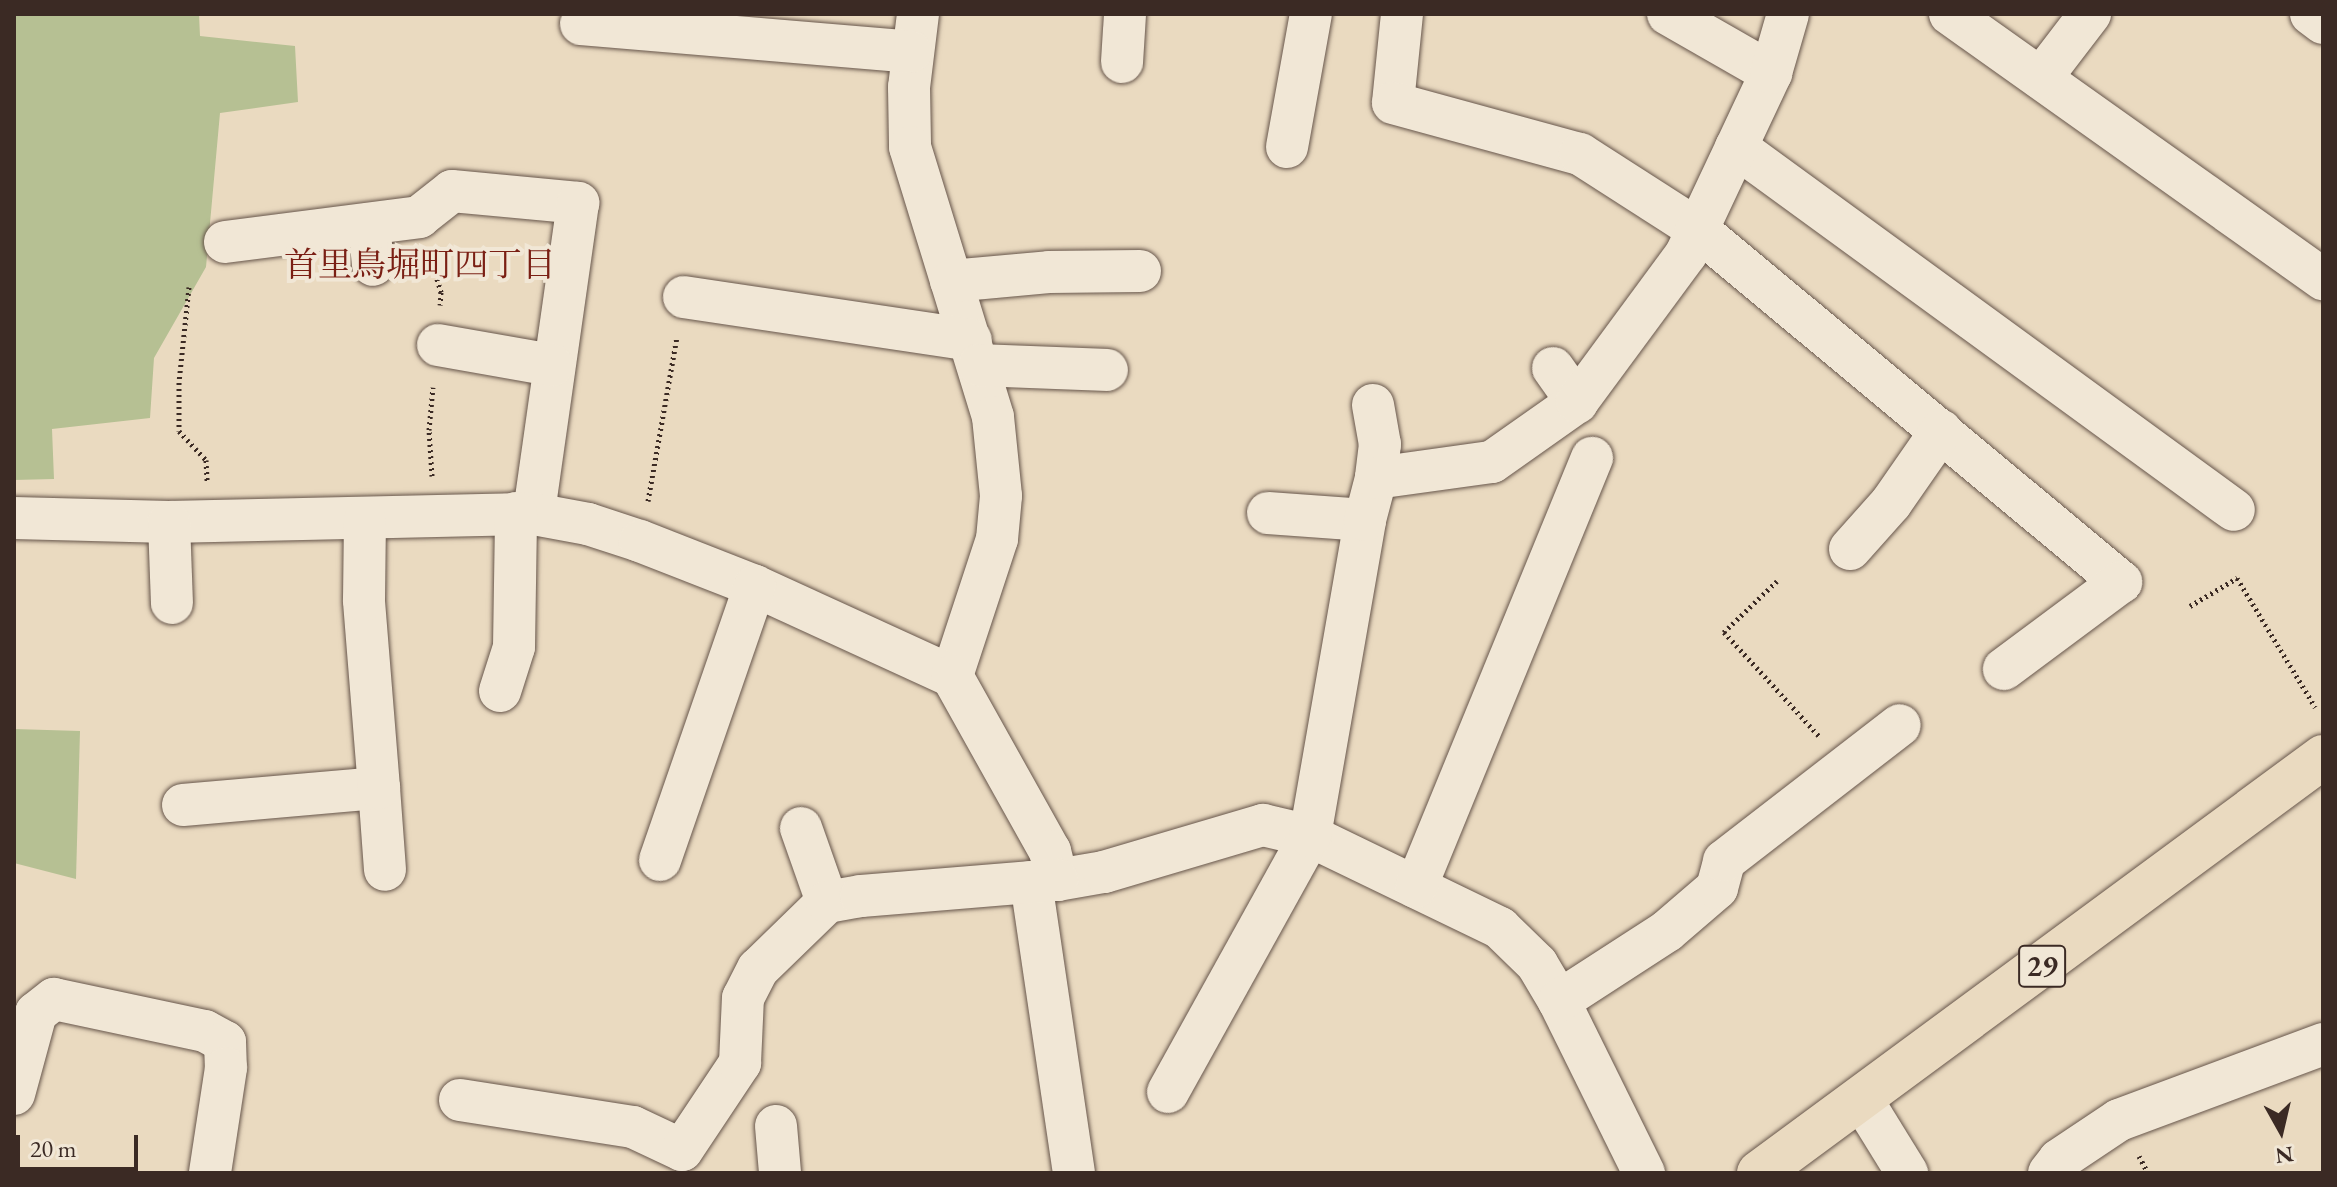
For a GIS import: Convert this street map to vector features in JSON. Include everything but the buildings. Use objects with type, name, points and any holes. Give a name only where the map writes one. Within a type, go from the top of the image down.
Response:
[{"type":"main road","name":"29","points":[[1759,1173],[2323,757]]},
{"type":"street","points":[[1122,62],[1125,14]]},
{"type":"street","points":[[1287,147],[1311,14]]},
{"type":"street","points":[[1402,14],[1393,103],[1580,154],[1697,229],[2121,582],[2004,669]]},
{"type":"street","points":[[1668,14],[1771,73]]},
{"type":"street","points":[[1376,478],[1492,462],[1577,402],[1686,254],[1771,73],[1788,14]]},
{"type":"street","points":[[1950,14],[2323,279]]},
{"type":"street","points":[[2041,78],[2090,14]]},
{"type":"street","points":[[2311,14],[2323,23]]},
{"type":"street","points":[[581,24],[722,24],[914,33],[910,147],[993,417],[1000,517],[973,618],[952,676]]},
{"type":"street","points":[[1736,147],[2234,510]]},
{"type":"street","points":[[225,242],[419,217],[452,191],[581,186],[525,514],[514,647],[500,691]]},
{"type":"street","points":[[369,224],[373,265]]},
{"type":"street","points":[[951,281],[1049,272],[1140,271]]},
{"type":"street","points":[[684,297],[975,352],[1107,370]]},
{"type":"street","points":[[438,345],[552,365]]},
{"type":"street","points":[[1553,368],[1577,402]]},
{"type":"street","points":[[1168,1092],[1310,836],[1365,520],[1376,478],[1380,444],[1373,405]]},
{"type":"street","points":[[1850,549],[1891,503],[1941,431]]},
{"type":"street","points":[[1416,887],[1592,458]]},
{"type":"street","points":[[1268,513],[1365,520]]},
{"type":"street","points":[[14,518],[169,522],[365,520],[525,514],[588,524],[755,586],[952,676],[1050,851],[1044,881],[1074,1173]]},
{"type":"street","points":[[365,520],[362,566],[385,870]]},
{"type":"street","points":[[169,522],[172,603]]},
{"type":"street","points":[[660,860],[755,586]]},
{"type":"street","points":[[1559,1001],[1667,931],[1717,888],[1724,861],[1900,725]]},
{"type":"street","points":[[183,805],[379,788]]},
{"type":"street","points":[[460,1100],[633,1127],[682,1150],[740,1063],[743,998],[758,969],[827,902],[861,896],[1044,881],[1104,872],[1263,825],[1310,836],[1500,928],[1537,964],[1559,1001],[1644,1173]]},
{"type":"street","points":[[801,828],[827,902]]},
{"type":"street","points":[[14,1094],[36,1013],[54,999],[205,1031],[225,1042],[226,1068],[210,1173]]},
{"type":"street","points":[[2049,1173],[2059,1160],[2119,1120],[2323,1044]]},
{"type":"street","points":[[1862,1100],[1907,1173]]},
{"type":"street","points":[[776,1126],[780,1173]]},
{"type":"path","points":[[189,287],[179,382],[179,431],[206,460],[208,493]]},
{"type":"path","points":[[640,541],[684,297]]},
{"type":"path","points":[[2190,606],[2237,578],[2315,707]]},
{"type":"path","points":[[1777,581],[1724,632],[1847,767]]},
{"type":"green space","points":[[14,14],[199,14],[200,36],[295,46],[298,102],[220,113],[206,267],[154,358],[150,418],[52,429],[54,479],[14,480]]},
{"type":"green space","points":[[14,729],[80,731],[76,879],[14,863]]},
{"type":"district","name":"首里鳥堀町四丁目","points":[[420,265]]}]
